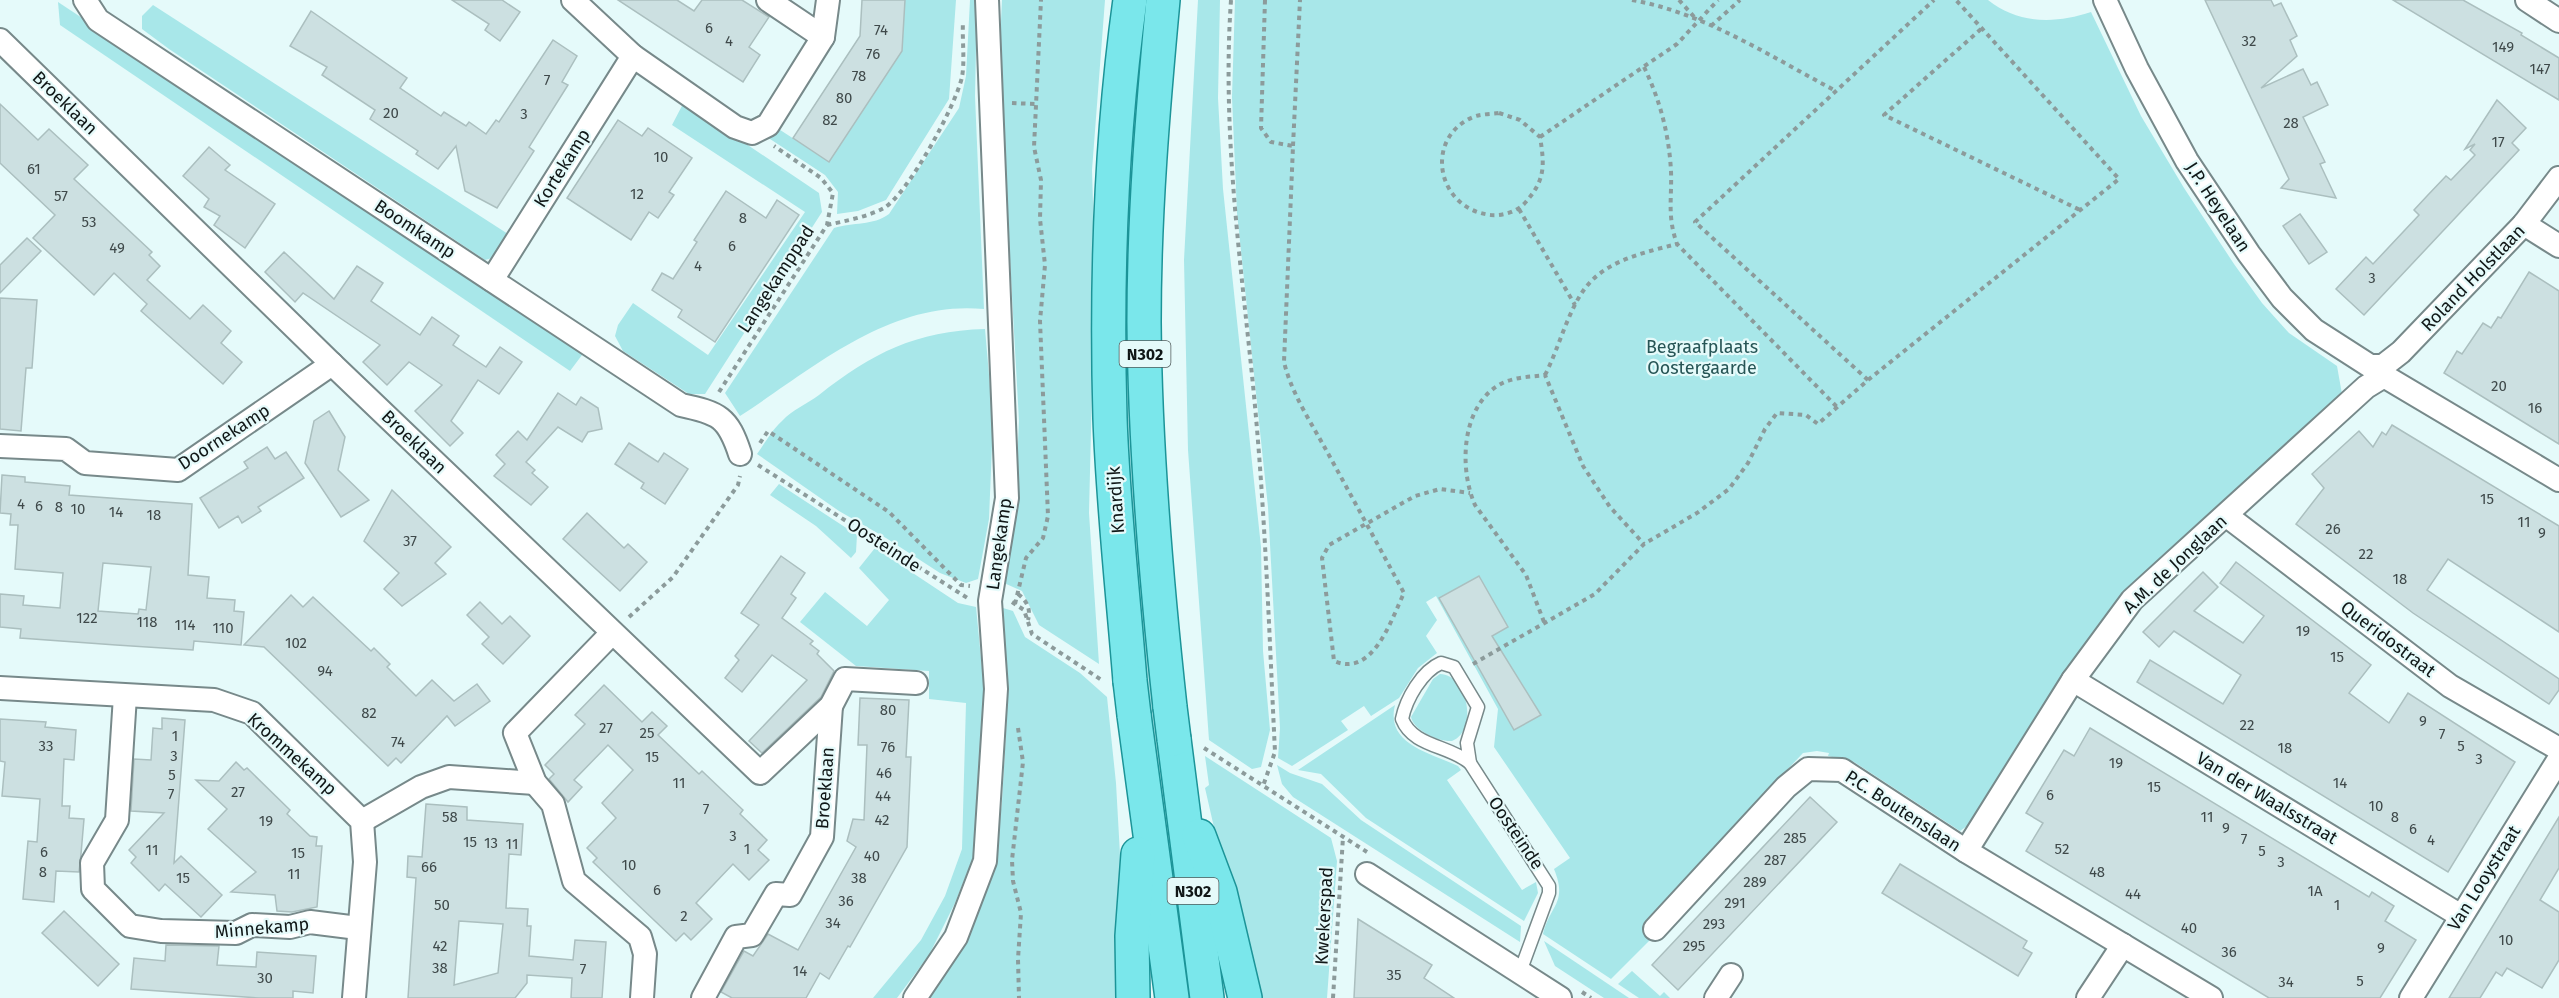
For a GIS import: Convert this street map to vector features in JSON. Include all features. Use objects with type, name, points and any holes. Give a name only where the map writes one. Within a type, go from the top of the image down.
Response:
[{"type":"main road","name":"Knardijk","points":[[1130,0],[1113,187],[1109,351],[1110,420],[1130,681],[1142,787],[1172,998]]},
{"type":"main road","name":"Knardijk","points":[[1163,0],[1147,193],[1144,320],[1153,534],[1170,707],[1207,998]]},
{"type":"main road","points":[[1179,783],[1220,892],[1245,998]]},
{"type":"main road","points":[[1133,998],[1132,936],[1142,787]]},
{"type":"street","name":"Boomkamp","points":[[85,0],[98,20],[681,405],[707,410],[723,418],[734,432],[745,457]]},
{"type":"street","points":[[573,0],[633,56],[735,127],[752,133],[768,125],[824,37],[828,0]]},
{"type":"street","points":[[768,0],[824,37]]},
{"type":"street","name":"Langekamp","points":[[915,998],[956,937],[985,861],[996,689],[991,594],[1007,498],[987,0]]},
{"type":"street","name":"J.P. Heyelaan","points":[[2105,0],[2137,69],[2187,161],[2223,217],[2297,316],[2322,336],[2559,480]]},
{"type":"street","points":[[2527,0],[2559,21]]},
{"type":"street","name":"Broeklaan","points":[[0,40],[332,364],[760,773],[831,706],[845,679],[916,683]]},
{"type":"street","name":"Kortekamp","points":[[492,280],[633,56]]},
{"type":"street","name":"Roland Holstlaan","points":[[2383,371],[2524,224],[2559,178]]},
{"type":"street","points":[[2524,224],[2559,246]]},
{"type":"street","name":"Doornekamp","points":[[0,446],[66,449],[85,463],[178,470],[332,364]]},
{"type":"street","name":"A.M. de Jonglaan","points":[[1966,851],[2073,680],[2132,600],[2227,516],[2383,371]]},
{"type":"street","name":"Queridostraat","points":[[2227,516],[2450,686],[2559,749]]},
{"type":"street","points":[[612,633],[515,733],[535,783],[553,804],[574,881],[640,937],[645,954],[642,998]]},
{"type":"street","name":"Van der Waalsstraat","points":[[2073,680],[2461,916]]},
{"type":"street","name":"Krommekamp","points":[[0,688],[214,700],[252,713],[362,821]]},
{"type":"street","name":"Minnekamp","points":[[125,696],[117,820],[92,862],[93,889],[130,926],[161,931],[236,933],[252,925],[290,927],[310,922],[358,928]]},
{"type":"street","name":"Broeklaan","points":[[703,998],[736,937],[752,935],[776,894],[790,895],[822,837],[831,706]]},
{"type":"street","name":"Van Looystraat","points":[[2411,998],[2559,759]]},
{"type":"street","name":"P.C. Boutenslaan","points":[[1655,929],[1786,787],[1808,769],[1842,770],[1966,851],[2211,998]]},
{"type":"street","points":[[354,998],[365,862],[362,821],[421,787],[449,777],[535,783]]},
{"type":"street","points":[[1367,874],[1520,972],[1548,995]]},
{"type":"street","points":[[2088,998],[2123,945]]},
{"type":"street","points":[[1716,998],[1731,975]]},
{"type":"lane","name":"Oosteinde","points":[[1459,673],[1448,663],[1432,667],[1405,708],[1402,719],[1412,735],[1458,755],[1470,763],[1549,886],[1550,892],[1534,927],[1520,972]]},
{"type":"lane","points":[[1459,673],[1478,706],[1467,743],[1470,763]]},
{"type":"path","points":[[1014,610],[1026,558],[1043,538],[1048,516],[1040,321],[1045,265],[1040,219],[1041,180],[1034,147],[1041,0]]},
{"type":"path","points":[[1216,756],[1263,786],[1275,752],[1266,533],[1253,384],[1237,248],[1228,120],[1231,0]]},
{"type":"path","points":[[1265,0],[1261,128],[1271,142],[1293,146]]},
{"type":"path","points":[[1300,0],[1284,362],[1303,407],[1367,525],[1404,593],[1381,641],[1364,660],[1344,665],[1334,661],[1322,558],[1329,545],[1367,525],[1415,496],[1440,489],[1470,493]]},
{"type":"path","points":[[1632,0],[1670,9],[1711,26],[1836,91]]},
{"type":"path","points":[[1540,137],[1677,44],[1718,0]]},
{"type":"path","points":[[1711,26],[1740,0]]},
{"type":"path","points":[[1868,380],[1695,222],[1934,0]]},
{"type":"path","points":[[1459,673],[1595,594],[1644,544],[1697,513],[1730,489],[1777,413],[1806,415],[1818,424],[1868,380],[2119,179],[1956,0]]},
{"type":"path","points":[[1681,1],[1697,20]]},
{"type":"path","name":"Langekamppad","points":[[707,410],[827,225],[886,207],[906,182],[948,119],[962,76],[964,11]]},
{"type":"path","points":[[1981,29],[1884,115],[2080,210]]},
{"type":"path","points":[[1644,67],[1654,89],[1668,143],[1670,224],[1677,244],[1838,407]]},
{"type":"path","points":[[1499,114],[1520,120],[1540,137],[1544,162],[1538,189],[1519,209],[1499,216],[1478,213],[1459,203],[1446,185],[1441,164],[1446,143],[1458,126],[1477,116],[1499,114]]},
{"type":"path","points":[[752,133],[821,178],[833,193],[827,225]]},
{"type":"path","points":[[1519,209],[1575,306]]},
{"type":"path","points":[[1644,544],[1610,507],[1583,466],[1545,375],[1585,288],[1606,269],[1646,252],[1677,244]]},
{"type":"path","points":[[1544,622],[1526,575],[1475,505],[1470,493],[1467,472],[1467,444],[1470,421],[1478,404],[1500,384],[1545,375]]},
{"type":"path","points":[[612,633],[672,577],[738,485],[745,457],[768,431],[889,512],[961,585],[991,594],[1007,588],[1024,598],[1030,612],[1028,621],[1024,610],[1015,602]]},
{"type":"path","name":"Oosteinde","points":[[745,457],[956,592],[971,600],[991,594],[1015,602]]},
{"type":"path","points":[[1018,724],[1023,762],[1012,860],[1013,881],[1021,913],[1018,959],[1019,998]]},
{"type":"path","name":"Kwekerspad","points":[[1263,786],[1343,836],[1333,998]]},
{"type":"green space","points":[[898,0],[956,0],[949,99],[886,200],[858,211],[837,214],[838,192],[825,175],[767,137],[774,126],[828,161]]},
{"type":"green space","points":[[970,0],[977,0],[975,96],[984,309],[949,309],[916,315],[885,326],[825,359],[740,416],[725,393],[834,228],[870,222],[889,214],[959,108],[966,76]]},
{"type":"green space","points":[[1002,0],[1105,0],[1092,170],[1095,267],[1089,513],[1099,664],[1039,625],[1022,591],[1004,583],[1014,528],[1019,421],[999,63]]},
{"type":"green space","points":[[1141,0],[1153,0],[1137,191],[1197,998],[1184,998],[1154,775],[1122,418],[1122,183]]},
{"type":"green space","points":[[1198,0],[1220,0],[1218,98],[1223,189],[1261,547],[1263,651],[1270,730],[1261,767],[1252,769],[1209,740],[1188,450],[1184,260]]},
{"type":"green space","name":"Begraafplaats Oostergaarde","points":[[1235,0],[1988,0],[2012,14],[2037,20],[2064,19],[2091,12],[2141,116],[2184,188],[2262,303],[2289,333],[2337,366],[2342,394],[2314,423],[2178,543],[2137,582],[2097,627],[1974,821],[1960,831],[1854,762],[1828,756],[1829,753],[1817,751],[1803,753],[1646,920],[1658,932],[1611,979],[1543,934],[1559,897],[1558,880],[1554,869],[1570,858],[1494,747],[1498,709],[1436,596],[1426,602],[1437,620],[1426,636],[1437,653],[1418,668],[1399,698],[1371,716],[1364,706],[1341,721],[1348,730],[1292,766],[1278,758],[1280,728],[1268,507],[1237,213],[1232,97]]},
{"type":"green space","points":[[58,2],[585,351],[570,371],[60,25]]},
{"type":"green space","points":[[153,5],[508,234],[492,258],[485,260],[142,29],[142,16]]},
{"type":"green space","points":[[684,102],[819,193],[822,212],[705,394],[689,394],[623,351],[615,336],[618,325],[633,303],[708,355],[805,212],[672,125]]},
{"type":"green space","points":[[985,329],[993,421],[989,519],[978,579],[966,583],[940,573],[839,511],[757,454],[775,428],[786,417],[877,356],[896,347],[937,334]]},
{"type":"green space","points":[[779,484],[857,535],[856,552],[851,558],[816,526],[770,495]]},
{"type":"green space","points":[[875,548],[958,603],[976,607],[984,689],[980,809],[974,855],[955,903],[929,955],[897,998],[873,998],[921,940],[945,896],[962,849],[966,703],[929,699],[929,671],[856,666],[800,622],[825,592],[867,626],[889,600],[859,568]]},
{"type":"green space","points":[[1003,608],[1013,611],[1025,637],[1080,673],[1107,697],[1116,783],[1128,998],[928,998],[955,959],[994,863],[1002,802],[1007,714]]},
{"type":"green space","points":[[1440,674],[1449,676],[1457,683],[1466,703],[1465,726],[1460,735],[1452,741],[1428,735],[1417,727],[1411,717],[1433,679]]},
{"type":"green space","points":[[1395,705],[1394,719],[1397,730],[1403,738],[1413,746],[1458,766],[1461,770],[1447,780],[1522,890],[1536,882],[1538,893],[1524,921],[1366,818],[1321,774],[1298,770]]},
{"type":"green space","points":[[1205,756],[1331,838],[1337,861],[1327,998],[1253,998],[1205,788],[1209,785]]},
{"type":"green space","points":[[1277,765],[1290,773],[1322,784],[1361,820],[1521,926],[1520,942],[1293,797],[1282,784]]},
{"type":"green space","points":[[1544,941],[1629,998],[1604,998],[1555,966]]},
{"type":"green space","points":[[1632,971],[1660,996],[1664,992],[1670,998],[1639,998],[1618,984]]},
{"type":"building","points":[[452,0],[502,0],[520,12],[500,41],[485,30],[489,24]]},
{"type":"building","points":[[618,0],[677,0],[694,11],[702,0],[742,0],[769,17],[749,47],[760,55],[743,82]]},
{"type":"building","points":[[862,0],[905,0],[902,51],[829,162],[793,138],[860,36]]},
{"type":"building","points":[[2205,0],[2271,0],[2274,6],[2281,3],[2297,36],[2290,40],[2297,56],[2261,88],[2303,69],[2311,85],[2317,82],[2328,105],[2303,117],[2325,162],[2320,164],[2336,198],[2281,188],[2289,179]]},
{"type":"building","points":[[2393,0],[2463,0],[2522,33],[2521,35],[2559,58],[2559,100]]},
{"type":"building","points":[[311,11],[407,78],[400,88],[441,116],[444,112],[466,126],[469,122],[486,134],[496,120],[499,122],[553,40],[577,56],[562,82],[568,85],[529,147],[534,151],[497,208],[465,191],[456,146],[438,169],[416,154],[418,151],[370,119],[375,110],[322,75],[327,67],[290,46]]},
{"type":"building","points":[[2497,100],[2526,128],[2512,143],[2519,150],[2364,315],[2336,289],[2366,257],[2373,264],[2419,215],[2414,210],[2427,196],[2446,176],[2451,180],[2475,155],[2470,150],[2475,144],[2465,149]]},
{"type":"building","points":[[0,104],[38,140],[49,129],[88,165],[74,179],[152,252],[149,255],[160,266],[147,280],[190,319],[203,305],[231,331],[221,343],[242,362],[223,384],[141,311],[147,304],[114,273],[94,295],[33,238],[55,215],[0,163]]},
{"type":"building","points":[[618,120],[642,136],[648,128],[692,158],[669,192],[674,195],[658,218],[649,212],[631,240],[567,198]]},
{"type":"building","points":[[209,147],[230,165],[225,170],[275,204],[245,248],[214,225],[220,216],[204,207],[209,199],[183,176]]},
{"type":"building","points":[[726,191],[766,218],[777,200],[799,215],[715,342],[678,317],[682,310],[652,290],[662,273],[673,279],[697,242],[694,240]]},
{"type":"building","points":[[2300,214],[2327,252],[2309,264],[2283,226]]},
{"type":"building","points":[[27,238],[41,251],[0,293],[0,265]]},
{"type":"building","points":[[284,252],[334,299],[357,266],[383,283],[371,301],[420,335],[432,317],[459,336],[453,345],[486,367],[500,347],[522,362],[499,394],[478,380],[451,421],[463,433],[450,446],[415,411],[442,385],[409,362],[387,385],[363,362],[380,345],[303,293],[295,302],[265,272]]},
{"type":"building","points":[[2529,272],[2559,291],[2559,444],[2444,373],[2457,351],[2462,354],[2483,323],[2491,328],[2498,317],[2501,318]]},
{"type":"building","points":[[0,298],[37,300],[32,368],[26,368],[21,431],[0,429]]},
{"type":"building","points":[[558,393],[576,405],[581,397],[598,408],[602,429],[588,432],[582,442],[558,427],[526,462],[535,470],[532,473],[548,487],[531,505],[494,476],[505,464],[496,455],[518,431],[527,440]]},
{"type":"building","points":[[329,411],[345,437],[338,470],[369,500],[341,517],[305,463],[314,421]]},
{"type":"building","points":[[2392,425],[2559,526],[2559,632],[2448,559],[2427,590],[2559,679],[2559,690],[2549,704],[2413,613],[2296,524],[2324,488],[2312,474],[2359,431],[2373,447],[2382,432],[2386,435]]},
{"type":"building","points":[[629,443],[658,462],[664,453],[688,469],[665,504],[641,488],[644,483],[615,464]]},
{"type":"building","points":[[267,447],[275,459],[286,452],[304,478],[258,507],[261,511],[242,523],[238,516],[219,528],[200,498],[248,468],[244,462]]},
{"type":"building","points":[[2,475],[25,477],[25,482],[70,486],[69,495],[192,504],[188,575],[209,577],[207,598],[235,600],[234,611],[244,612],[241,645],[194,641],[193,650],[20,638],[21,629],[0,627],[0,594],[24,596],[23,605],[60,608],[63,573],[15,569],[18,525],[10,525],[11,514],[0,513]],"holes":[[[103,563],[151,567],[146,610],[139,609],[138,614],[98,611]]]},
{"type":"building","points":[[392,490],[451,547],[435,563],[446,574],[402,606],[384,589],[399,573],[364,541]]},
{"type":"building","points":[[587,513],[624,548],[628,544],[647,562],[620,591],[563,539]]},
{"type":"building","points":[[781,556],[805,573],[791,594],[796,598],[782,618],[813,641],[810,644],[819,651],[817,654],[834,671],[821,697],[762,753],[749,741],[807,680],[772,655],[742,692],[725,678],[739,660],[735,656],[759,625],[741,613]]},
{"type":"building","points":[[2236,562],[2371,665],[2349,693],[2389,723],[2408,693],[2515,762],[2448,872],[2137,682],[2150,660],[2223,704],[2241,675],[2174,631],[2159,647],[2143,632],[2203,572],[2218,587],[2194,611],[2243,643],[2264,616],[2220,583]]},
{"type":"building","points":[[1479,576],[1508,627],[1492,636],[1541,715],[1514,730],[1439,598]]},
{"type":"building","points":[[291,595],[303,607],[313,597],[371,651],[374,648],[390,664],[387,667],[416,696],[432,680],[454,701],[477,684],[490,701],[455,726],[447,716],[401,763],[396,758],[388,766],[264,647],[244,645]]},
{"type":"building","points":[[480,602],[502,624],[510,616],[530,636],[503,664],[482,644],[489,637],[467,615]]},
{"type":"building","points":[[604,685],[642,722],[652,712],[667,726],[658,735],[699,774],[702,771],[743,810],[740,814],[767,840],[758,850],[769,860],[749,880],[733,864],[696,903],[712,919],[691,940],[684,933],[676,941],[593,862],[597,858],[587,848],[616,818],[602,803],[633,770],[608,745],[574,780],[582,787],[568,802],[549,779],[554,774],[545,765],[585,724],[575,715]]},
{"type":"building","points":[[860,698],[909,700],[906,757],[911,757],[907,847],[850,947],[848,946],[829,979],[820,973],[806,998],[732,998],[721,992],[744,951],[753,956],[768,934],[798,950],[856,847],[847,841],[853,819],[864,820],[867,745],[858,745]]},
{"type":"building","points":[[162,718],[185,720],[174,863],[181,856],[222,895],[201,917],[165,884],[159,891],[131,863],[136,857],[129,850],[164,813],[131,811],[134,759],[151,760],[153,728],[162,729]]},
{"type":"building","points":[[0,719],[46,722],[45,727],[76,730],[74,760],[64,759],[62,806],[70,806],[69,818],[84,819],[79,872],[56,871],[54,902],[23,899],[28,841],[37,842],[40,799],[2,796],[5,762],[0,761]]},
{"type":"building","points":[[2090,728],[2369,897],[2372,892],[2394,906],[2385,921],[2416,940],[2380,998],[2269,998],[2026,851],[2043,823],[2026,813],[2064,750],[2074,756]]},
{"type":"building","points":[[236,762],[244,770],[247,768],[290,810],[287,814],[310,836],[317,837],[316,846],[322,846],[317,907],[292,912],[277,911],[275,895],[231,892],[256,872],[208,829],[227,809],[196,780],[219,781]]},
{"type":"building","points":[[1810,797],[1837,822],[1678,990],[1652,965]]},
{"type":"building","points":[[426,804],[467,807],[467,820],[523,824],[521,855],[509,854],[506,908],[528,909],[527,926],[531,926],[529,956],[573,960],[575,940],[606,942],[602,998],[571,998],[572,978],[527,975],[527,983],[515,998],[408,998],[416,878],[407,877],[408,856],[422,857]],"holes":[[[459,921],[503,924],[498,973],[454,985]]]},
{"type":"building","points":[[2559,817],[2559,868],[2540,900],[2559,912],[2559,960],[2542,988],[2507,968],[2502,976],[2496,972],[2480,998],[2449,998]]},
{"type":"building","points":[[1900,864],[2027,941],[2023,948],[2032,953],[2018,976],[1882,893]]},
{"type":"building","points":[[64,911],[119,964],[98,986],[42,933]]},
{"type":"building","points":[[1358,919],[1432,965],[1424,978],[1454,998],[1354,998]]},
{"type":"building","points":[[166,945],[219,946],[217,965],[256,967],[257,952],[316,956],[313,993],[293,991],[293,998],[259,998],[131,989],[134,958],[165,961]]}]
